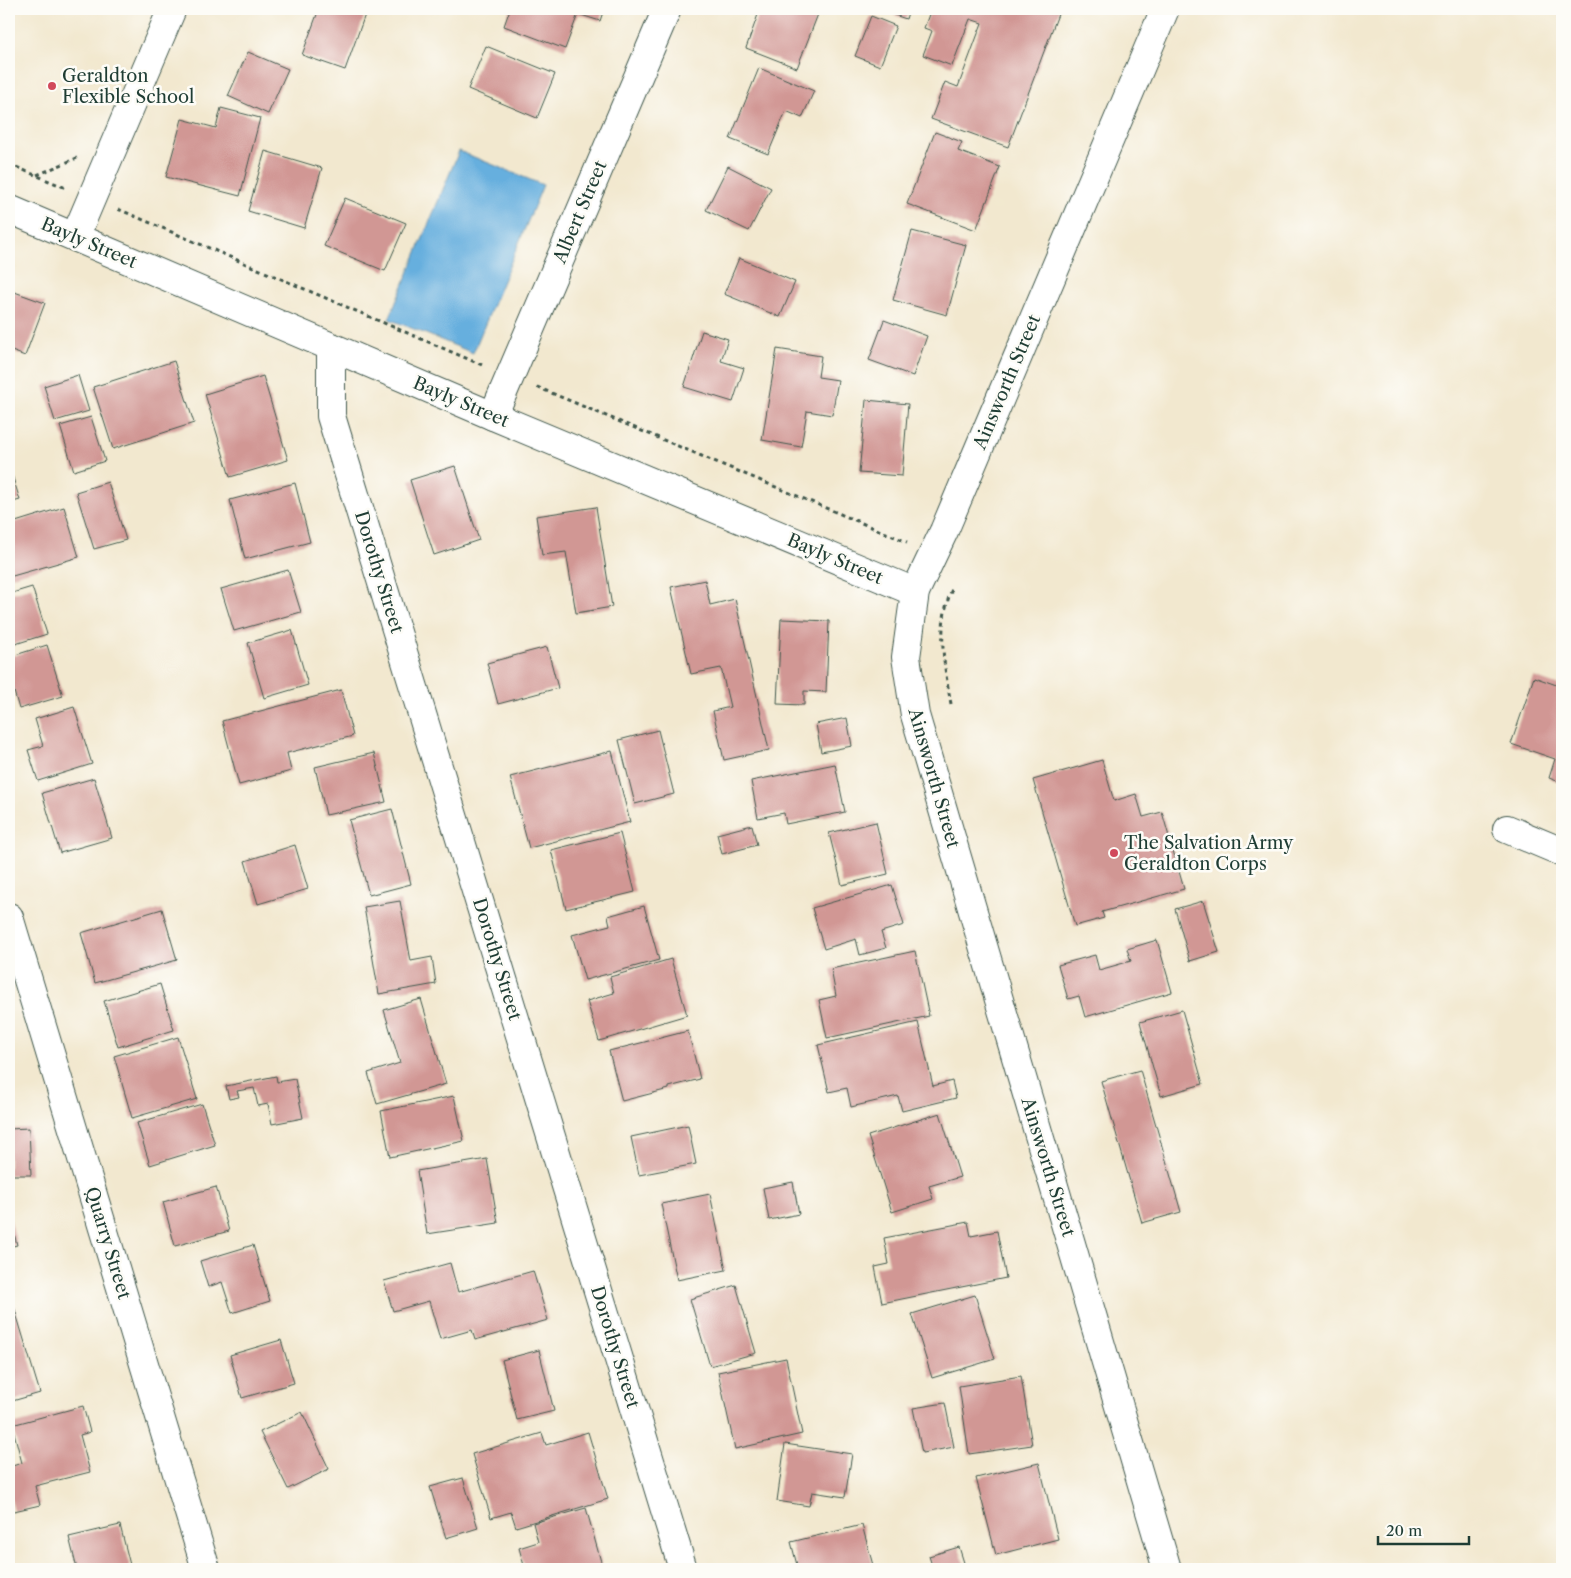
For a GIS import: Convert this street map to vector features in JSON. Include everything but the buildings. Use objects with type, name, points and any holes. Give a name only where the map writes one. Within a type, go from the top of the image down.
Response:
[{"type":"street","points":[[75,237],[172,9]]},
{"type":"street","name":"Albert Street","points":[[493,416],[667,9]]},
{"type":"street","name":"Ainsworth Street","points":[[1165,9],[944,531],[915,592],[906,657],[915,715],[1167,1569]]},
{"type":"street","name":"Bayly Street","points":[[9,209],[493,416],[915,592]]},
{"type":"street","name":"Dorothy Street","points":[[331,347],[332,416],[683,1569]]},
{"type":"street","points":[[1508,829],[1562,852]]},
{"type":"street","name":"Quarry Street","points":[[9,917],[206,1569]]},
{"type":"path","points":[[9,164],[54,183]]},
{"type":"path","points":[[115,208],[478,363]]},
{"type":"path","points":[[536,386],[905,542]]},
{"type":"path","points":[[950,704],[943,658],[942,625],[948,597],[955,581]]},
{"type":"water","points":[[459,151],[543,185],[473,353],[389,319]]},
{"type":"place","name":"Geraldton Flexible School","points":[[52,86]]},
{"type":"place","name":"The Salvation Army Geraldton Corps","points":[[1114,853]]}]
